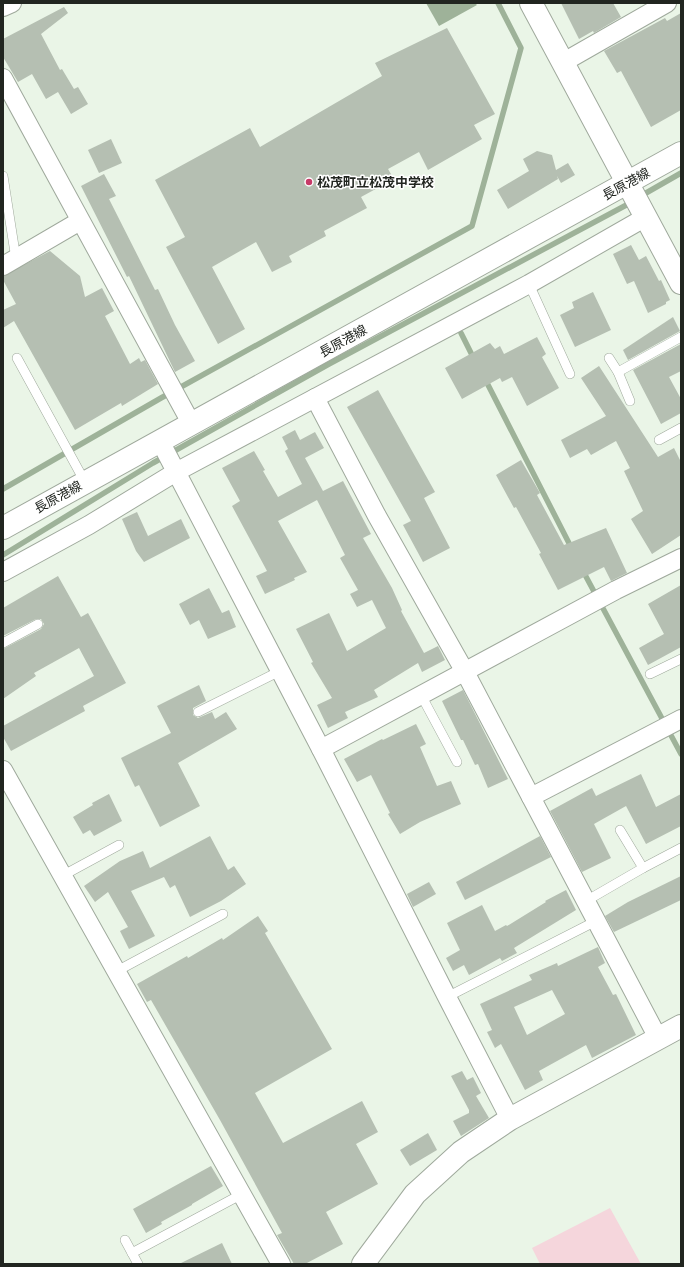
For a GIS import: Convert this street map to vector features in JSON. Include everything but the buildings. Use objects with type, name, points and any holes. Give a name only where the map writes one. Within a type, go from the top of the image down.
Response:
[{"type":"main road","points":[[531,3],[562,63],[637,199],[681,284]]},
{"type":"main road","name":"長原港線","points":[[3,528],[191,423],[637,199],[681,153]]},
{"type":"main road","points":[[363,1264],[415,1194],[461,1152],[510,1119],[681,1026]]},
{"type":"street","points":[[3,7],[12,3]]},
{"type":"street","points":[[562,63],[667,3]]},
{"type":"street","points":[[5,89],[80,221],[191,423]]},
{"type":"street","points":[[3,572],[89,525],[176,472],[530,284],[637,199]]},
{"type":"street","points":[[9,262],[80,221]]},
{"type":"street","points":[[315,398],[377,516],[465,672],[658,1038]]},
{"type":"street","points":[[160,441],[321,748],[510,1119]]},
{"type":"street","points":[[321,748],[616,590],[681,558]]},
{"type":"street","points":[[530,797],[681,719]]},
{"type":"street","points":[[3,770],[281,1264]]},
{"type":"lane","points":[[3,176],[9,262]]},
{"type":"lane","points":[[530,284],[570,374]]},
{"type":"lane","points":[[618,372],[681,337]]},
{"type":"lane","points":[[17,358],[85,482]]},
{"type":"lane","points":[[609,358],[618,372],[630,401]]},
{"type":"lane","points":[[659,440],[681,428]]},
{"type":"lane","points":[[3,643],[38,624]]},
{"type":"lane","points":[[650,674],[681,659]]},
{"type":"lane","points":[[198,712],[280,671]]},
{"type":"lane","points":[[421,695],[457,762]]},
{"type":"lane","points":[[620,830],[643,868]]},
{"type":"lane","points":[[62,876],[119,845]]},
{"type":"lane","points":[[586,901],[681,848]]},
{"type":"lane","points":[[117,971],[223,914]]},
{"type":"lane","points":[[447,997],[596,922]]},
{"type":"lane","points":[[132,1253],[242,1194]]},
{"type":"lane","points":[[125,1240],[138,1264]]},
{"type":"shaded area","points":[[426,3],[475,3],[477,5],[439,26]]},
{"type":"shaded area","points":[[610,1208],[641,1264],[540,1264],[532,1248]]},
{"type":"waterway","points":[[3,489],[161,398],[472,226],[521,48],[498,3]]},
{"type":"waterway","points":[[639,197],[681,173]]},
{"type":"waterway","points":[[3,555],[153,463],[329,364],[632,202]]},
{"type":"waterway","points":[[461,333],[474,359]]},
{"type":"waterway","points":[[485,379],[572,549]]},
{"type":"waterway","points":[[583,571],[681,754]]},
{"type":"place","name":"松茂町立松茂中学校","points":[[309,182]]}]
